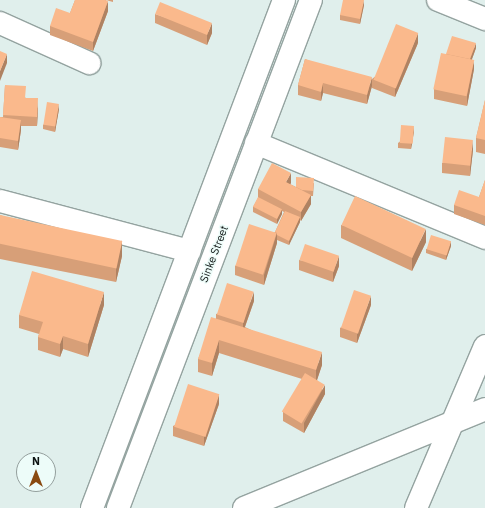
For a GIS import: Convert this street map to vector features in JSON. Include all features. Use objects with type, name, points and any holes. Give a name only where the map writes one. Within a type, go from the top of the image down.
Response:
[{"type":"street","points":[[92,508],[284,0]]},
{"type":"street","name":"Sinke Street","points":[[118,508],[311,0]]},
{"type":"street","points":[[438,0],[485,19]]},
{"type":"street","points":[[0,23],[90,63]]},
{"type":"street","points":[[256,143],[485,238]]},
{"type":"street","points":[[0,201],[189,250]]},
{"type":"street","points":[[416,508],[455,422],[485,346]]},
{"type":"street","points":[[244,508],[485,409]]},
{"type":"building","points":[[75,0],[108,1],[93,42],[50,26],[56,8],[70,13]]},
{"type":"building","points":[[343,0],[364,0],[360,19],[340,15]]},
{"type":"building","points":[[160,2],[212,23],[207,35],[155,14]]},
{"type":"building","points":[[396,24],[418,33],[396,89],[374,80]]},
{"type":"building","points":[[452,36],[476,43],[470,59],[446,54]]},
{"type":"building","points":[[0,51],[7,54],[0,71]]},
{"type":"building","points":[[441,53],[474,60],[467,96],[433,89]]},
{"type":"building","points":[[305,59],[372,77],[367,95],[323,83],[321,92],[298,85]]},
{"type":"building","points":[[5,85],[26,86],[25,98],[38,98],[37,117],[3,115]]},
{"type":"building","points":[[485,100],[485,140],[476,138]]},
{"type":"building","points":[[47,102],[59,104],[55,127],[43,125]]},
{"type":"building","points":[[0,117],[21,120],[18,141],[0,138]]},
{"type":"building","points":[[401,125],[414,126],[413,144],[400,143]]},
{"type":"building","points":[[445,137],[473,140],[470,166],[442,163]]},
{"type":"building","points":[[272,163],[291,173],[286,182],[311,195],[301,212],[258,189]]},
{"type":"building","points":[[296,177],[314,178],[313,191],[302,190],[296,187]]},
{"type":"building","points":[[485,180],[485,216],[454,205],[459,190],[479,197]]},
{"type":"building","points":[[355,196],[426,229],[412,258],[341,225]]},
{"type":"building","points":[[258,197],[282,209],[277,219],[253,207]]},
{"type":"building","points":[[285,211],[300,217],[289,241],[277,235],[275,232]]},
{"type":"building","points":[[0,215],[122,241],[116,268],[0,244]]},
{"type":"building","points":[[249,224],[277,233],[263,275],[235,266]]},
{"type":"building","points":[[431,235],[451,241],[447,255],[427,249]]},
{"type":"building","points":[[305,244],[339,256],[334,272],[299,260]]},
{"type":"building","points":[[32,271],[104,292],[88,344],[63,336],[60,344],[38,337],[43,322],[19,315]]},
{"type":"building","points":[[227,283],[254,292],[243,323],[217,314]]},
{"type":"building","points":[[354,290],[371,296],[358,334],[341,328]]},
{"type":"building","points":[[211,317],[322,352],[316,370],[219,340],[212,363],[198,359]]},
{"type":"building","points":[[305,373],[325,385],[302,423],[282,412]]},
{"type":"building","points":[[188,384],[219,394],[205,437],[174,427]]}]
